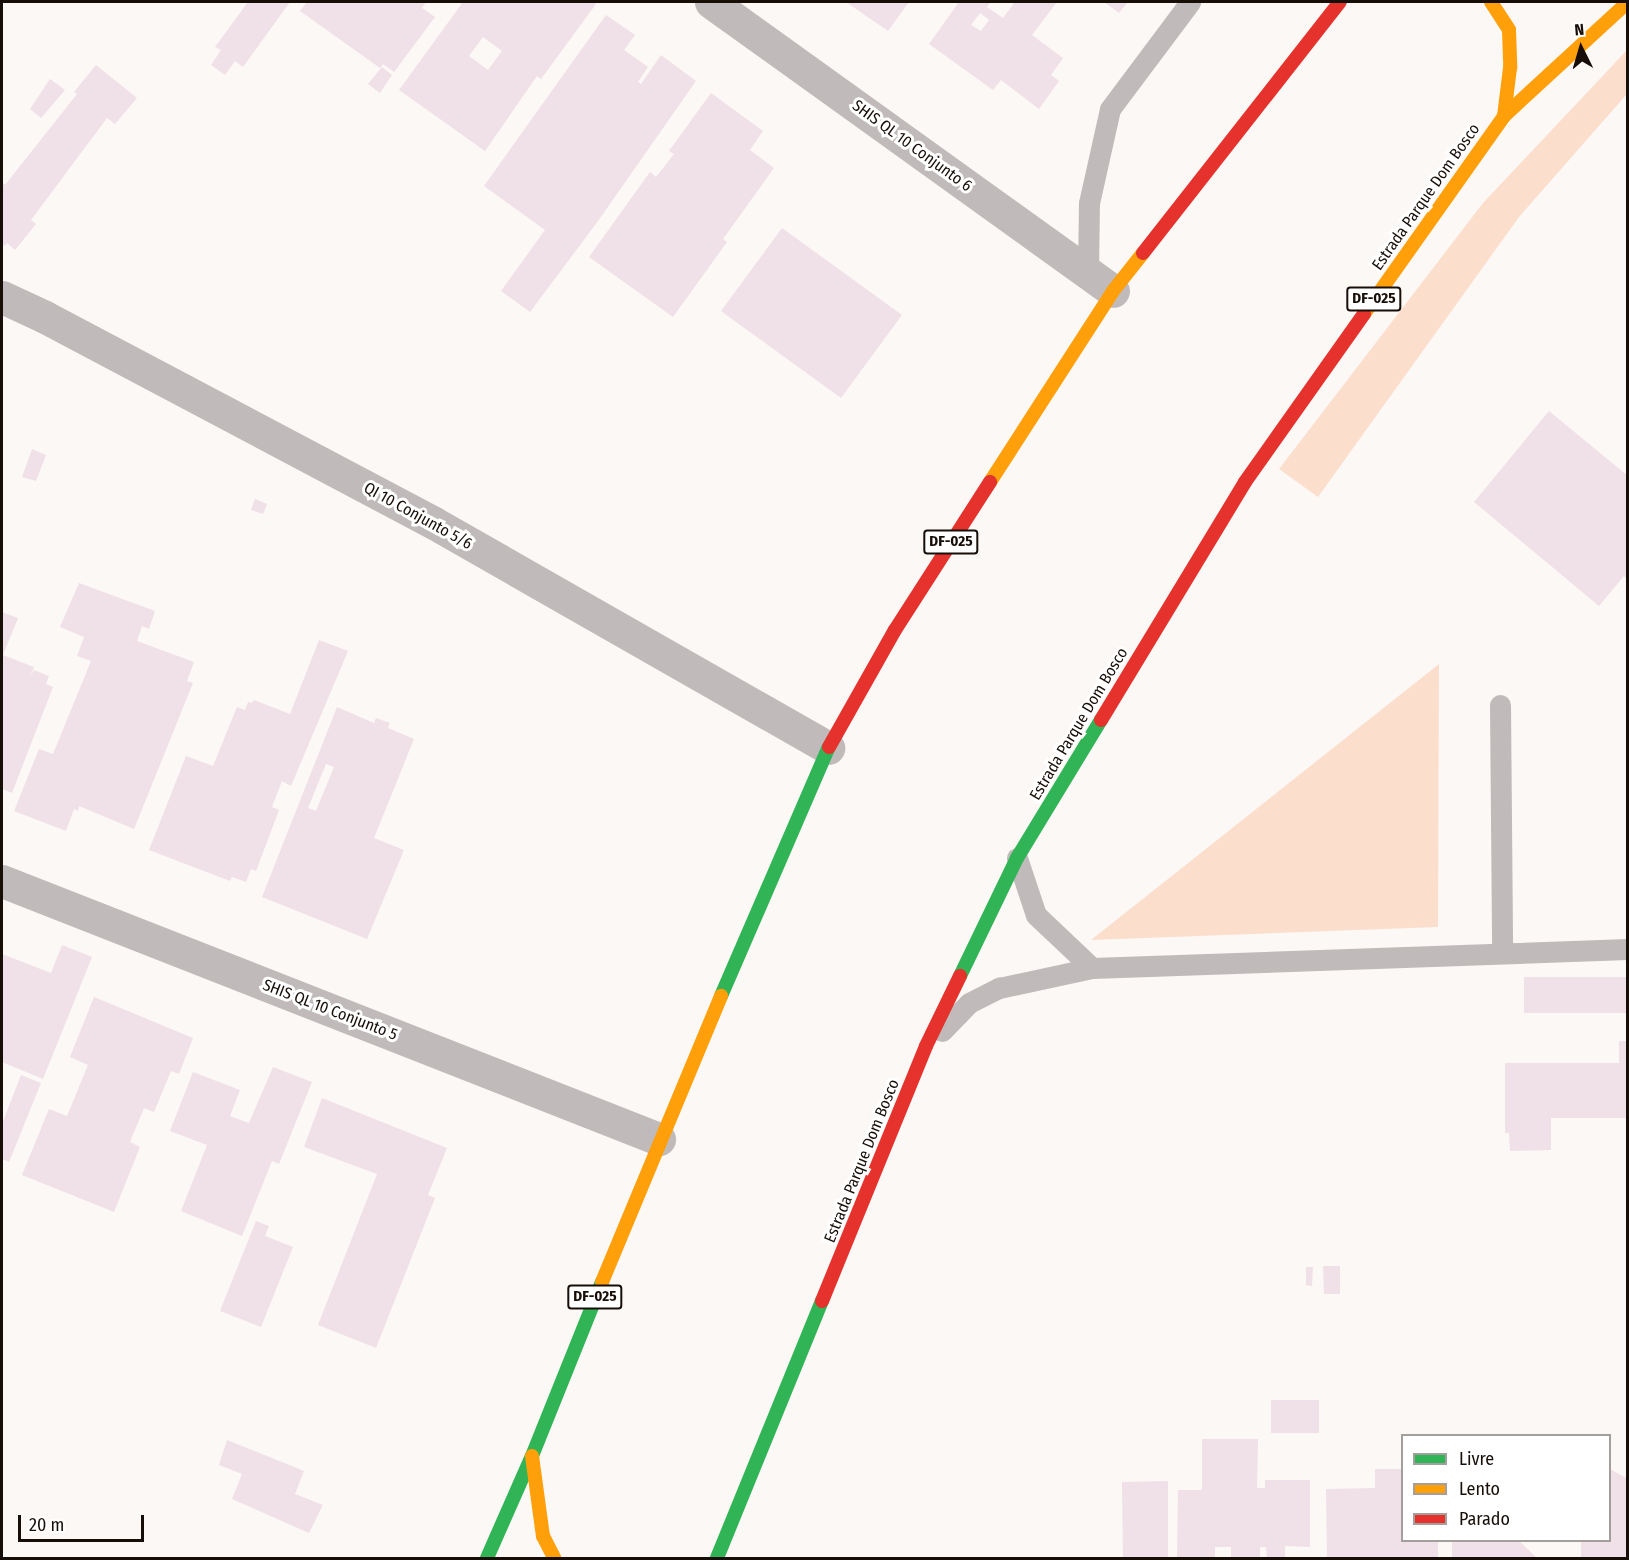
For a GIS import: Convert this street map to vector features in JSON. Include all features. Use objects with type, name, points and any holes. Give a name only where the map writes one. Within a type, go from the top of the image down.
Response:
[{"type":"main road","name":"DF-025","points":[[488,1558],[532,1456],[659,1139],[828,748],[1100,282],[1340,2]]},
{"type":"main road","points":[[1491,2],[1509,30],[1510,68],[1504,116]]},
{"type":"main road","name":"Estrada Parque Dom Bosco","points":[[717,1558],[927,1046],[1017,858],[1245,482],[1504,116],[1628,2]]},
{"type":"main road","points":[[532,1456],[543,1536],[554,1558]]},
{"type":"street","name":"SHIS QL 10 Conjunto 6","points":[[711,2],[1100,282]]},
{"type":"street","name":"QI 10 Conjunto 5/6","points":[[2,297],[45,317],[434,523],[828,748]]},
{"type":"street","name":"SHIS QL 10 Conjunto 5","points":[[2,881],[659,1139]]},
{"type":"lane","points":[[1100,282],[1089,203],[1110,109],[1190,2]]},
{"type":"lane","points":[[1500,705],[1502,953]]},
{"type":"lane","points":[[1017,858],[1036,915],[1092,968]]},
{"type":"lane","points":[[927,1046],[969,1003],[999,988],[1092,968],[1628,949]]},
{"type":"shaded area","points":[[1627,50],[1627,94],[1519,217],[1318,497],[1279,469],[1483,203]]},
{"type":"shaded area","points":[[1439,664],[1438,927],[1091,940]]},
{"type":"building","points":[[248,2],[290,2],[243,67],[235,61],[225,75],[211,65],[221,50],[215,47]]},
{"type":"building","points":[[307,2],[426,2],[422,8],[435,17],[394,72],[383,64],[380,68],[300,11]]},
{"type":"building","points":[[463,2],[592,2],[596,4],[541,79],[537,76],[485,151],[399,90]],"holes":[[[483,37],[502,51],[488,70],[469,56]]]},
{"type":"building","points":[[846,2],[909,2],[888,31]]},
{"type":"building","points":[[959,2],[991,2],[987,7],[1003,18],[1015,2],[1057,2],[1032,35],[1063,58],[1051,75],[1059,81],[1039,109],[1001,80],[993,90],[929,44]],"holes":[[[980,13],[989,20],[981,31],[971,25]]]},
{"type":"building","points":[[1104,2],[1128,2],[1119,13]]},
{"type":"building","points":[[606,15],[635,35],[624,50],[648,67],[638,82],[641,84],[661,55],[696,81],[598,221],[530,312],[501,291],[545,230],[484,186]]},
{"type":"building","points":[[96,65],[137,98],[115,124],[107,118],[31,220],[36,224],[15,250],[7,243],[5,246],[2,243],[3,183],[5,185],[77,94],[74,92]]},
{"type":"building","points":[[382,67],[392,75],[380,93],[368,84]]},
{"type":"building","points":[[50,79],[65,90],[41,118],[30,109]]},
{"type":"building","points":[[711,93],[763,131],[750,150],[774,168],[723,239],[727,242],[673,317],[589,257],[650,172],[656,177],[674,154],[669,151]]},
{"type":"building","points":[[782,228],[902,315],[841,398],[721,311]]},
{"type":"building","points":[[1549,411],[1628,476],[1628,580],[1624,576],[1599,606],[1474,502]]},
{"type":"building","points":[[32,449],[46,455],[36,481],[22,477]]},
{"type":"building","points":[[255,499],[267,504],[263,514],[251,510]]},
{"type":"building","points":[[79,583],[155,611],[149,629],[142,626],[137,641],[194,662],[187,681],[193,683],[134,829],[79,806],[78,811],[74,809],[66,831],[14,811],[39,749],[53,754],[91,661],[77,656],[84,637],[60,627]]},
{"type":"building","points":[[2,612],[18,618],[3,655],[34,667],[30,677],[34,670],[49,676],[46,684],[53,687],[12,793],[2,789]]},
{"type":"building","points":[[319,640],[348,651],[291,786],[282,781],[272,807],[279,810],[256,871],[251,869],[246,882],[232,877],[230,881],[149,850],[186,756],[213,766],[237,707],[245,710],[248,702],[252,703],[254,700],[290,714]]},
{"type":"building","points":[[337,707],[374,723],[376,718],[390,723],[388,728],[414,739],[374,838],[404,850],[367,939],[262,897]],"holes":[[[326,764],[334,767],[316,811],[308,808]]]},
{"type":"building","points":[[62,945],[92,957],[43,1079],[2,1062],[2,954],[51,973]]},
{"type":"building","points":[[1524,977],[1628,977],[1628,1013],[1524,1013]]},
{"type":"building","points":[[94,997],[193,1038],[179,1074],[171,1071],[154,1112],[144,1108],[130,1142],[140,1147],[114,1212],[22,1175],[49,1109],[67,1116],[88,1065],[70,1057]]},
{"type":"building","points":[[1619,1041],[1628,1041],[1628,1118],[1551,1118],[1551,1150],[1510,1151],[1509,1133],[1505,1133],[1505,1063],[1619,1063]]},
{"type":"building","points":[[273,1067],[312,1082],[279,1164],[272,1161],[242,1236],[181,1211],[207,1145],[170,1131],[193,1072],[240,1090],[230,1116],[249,1123]]},
{"type":"building","points":[[21,1075],[41,1083],[9,1162],[2,1159],[2,1124]]},
{"type":"building","points":[[322,1098],[447,1148],[428,1195],[435,1198],[376,1348],[318,1325],[377,1174],[304,1147]]},
{"type":"building","points":[[256,1221],[269,1226],[265,1236],[293,1247],[261,1327],[220,1311]]},
{"type":"building","points":[[1323,1266],[1340,1266],[1340,1294],[1324,1294]]},
{"type":"building","points":[[1306,1267],[1313,1267],[1312,1286],[1306,1285]]},
{"type":"building","points":[[1271,1400],[1319,1400],[1319,1433],[1271,1433]]},
{"type":"building","points":[[1202,1439],[1258,1439],[1257,1488],[1265,1488],[1265,1480],[1310,1480],[1310,1547],[1285,1546],[1285,1558],[1267,1558],[1266,1547],[1260,1547],[1260,1558],[1231,1558],[1231,1547],[1215,1547],[1215,1558],[1177,1558],[1178,1490],[1202,1490]]},
{"type":"building","points":[[227,1440],[304,1471],[295,1494],[323,1505],[309,1533],[232,1499],[242,1474],[219,1465]]},
{"type":"building","points":[[1375,1469],[1401,1469],[1401,1542],[1438,1542],[1438,1558],[1327,1558],[1326,1489],[1375,1488]]},
{"type":"building","points":[[1611,1470],[1628,1479],[1628,1558],[1581,1558],[1581,1542],[1611,1542]]},
{"type":"building","points":[[1168,1481],[1168,1558],[1123,1558],[1122,1482]]},
{"type":"building","points":[[1452,1542],[1520,1542],[1537,1558],[1452,1558]]},
{"type":"traffic: fast","points":[[960,976],[1017,858],[1101,720]]},
{"type":"traffic: fast","points":[[721,996],[829,747]]},
{"type":"traffic: fast","points":[[487,1558],[532,1456],[602,1282]]},
{"type":"traffic: fast","points":[[717,1558],[822,1301]]},
{"type":"traffic: slow","points":[[1491,2],[1509,30],[1510,68],[1504,116]]},
{"type":"traffic: slow","points":[[1364,314],[1504,116],[1628,2]]},
{"type":"traffic: slow","points":[[990,482],[1113,291],[1143,253]]},
{"type":"traffic: slow","points":[[602,1282],[721,996]]},
{"type":"traffic: slow","points":[[532,1456],[543,1536],[554,1558]]},
{"type":"traffic: jam","points":[[1143,253],[1340,2]]},
{"type":"traffic: jam","points":[[1101,720],[1245,482],[1364,314]]},
{"type":"traffic: jam","points":[[829,747],[895,630],[990,482]]},
{"type":"traffic: jam","points":[[822,1301],[926,1046],[960,976]]}]
